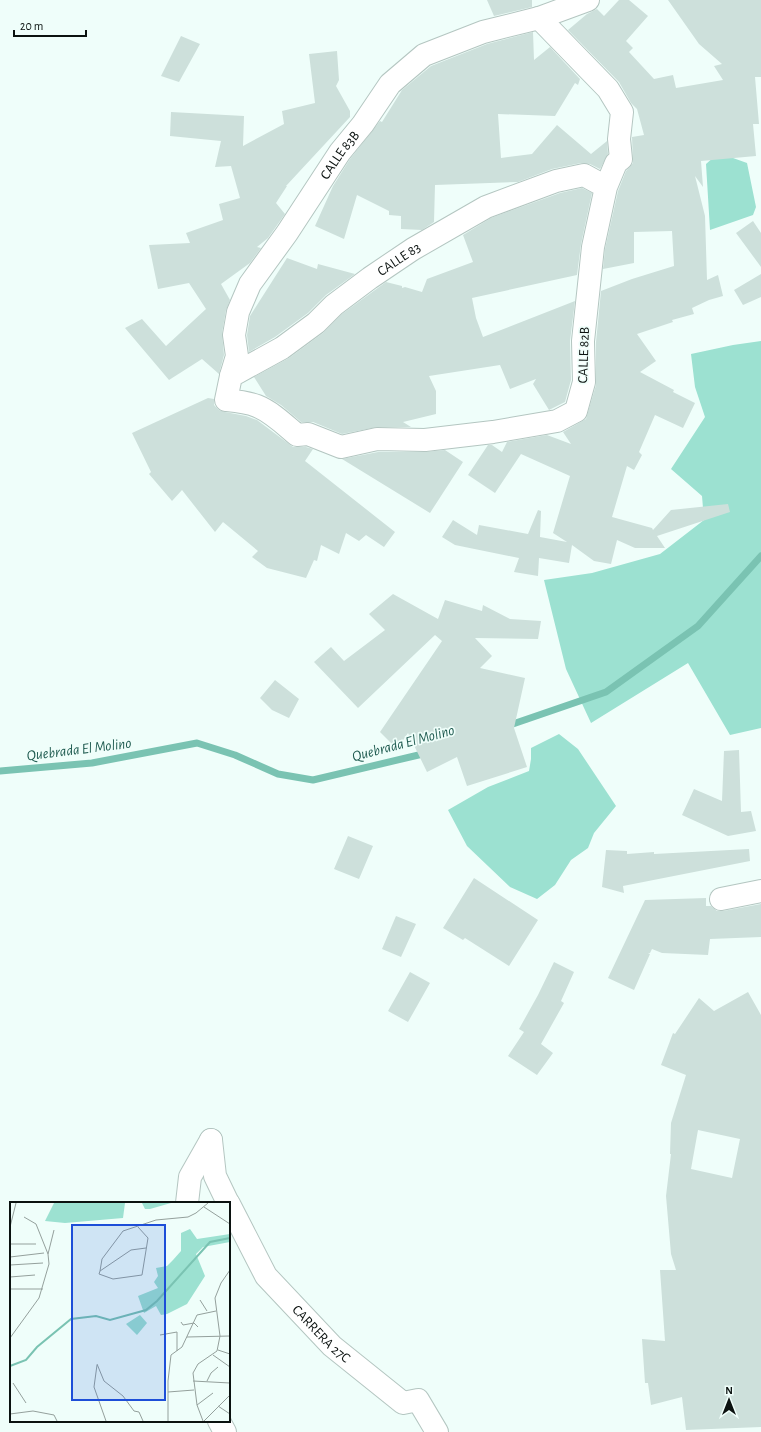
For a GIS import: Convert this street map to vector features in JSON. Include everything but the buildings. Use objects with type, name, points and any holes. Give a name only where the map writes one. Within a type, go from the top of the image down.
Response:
[{"type":"street","points":[[539,18],[588,0]]},
{"type":"street","name":"CALLE 82B","points":[[231,376],[226,400],[256,405],[270,413],[297,435],[308,434],[341,447],[377,439],[424,440],[493,432],[556,420],[576,411],[584,382],[583,341],[593,247],[606,187],[616,163],[621,159],[619,139],[622,112],[608,89],[539,18]]},
{"type":"street","name":"CALLE 83B","points":[[231,376],[237,356],[234,336],[238,312],[250,284],[287,233],[340,152],[363,124],[390,84],[424,55],[483,32],[539,18]]},
{"type":"street","name":"CALLE 83","points":[[231,376],[282,348],[316,323],[334,305],[370,278],[413,249],[486,207],[556,180],[584,175],[606,187]]},
{"type":"street","points":[[721,899],[761,891]]},
{"type":"street","name":"CARRERA 27C","points":[[187,1202],[190,1178],[211,1140],[215,1176],[228,1202]]},
{"type":"street","name":"CARRERA 27C","points":[[230,1206],[266,1276],[332,1346],[403,1403],[418,1400],[437,1432]]},
{"type":"street","points":[[220,1422],[225,1432]]},
{"type":"green space","points":[[723,149],[733,158],[747,163],[756,207],[753,215],[710,230],[706,164]]},
{"type":"green space","points":[[761,341],[761,728],[730,735],[688,663],[591,723],[566,669],[544,580],[592,573],[660,554],[704,520],[702,496],[671,469],[705,417],[695,387],[691,354]]},
{"type":"green space","points":[[559,734],[578,749],[616,806],[594,833],[588,848],[571,860],[555,885],[537,899],[510,887],[467,846],[448,810],[488,787],[529,771],[531,748]]},
{"type":"waterway","name":"Quebrada El Molino","points":[[507,726],[606,692],[698,626],[761,556]]},
{"type":"waterway","name":"Quebrada El Molino","points":[[0,771],[92,763],[197,743],[235,755],[278,774],[313,780],[427,753]]}]
